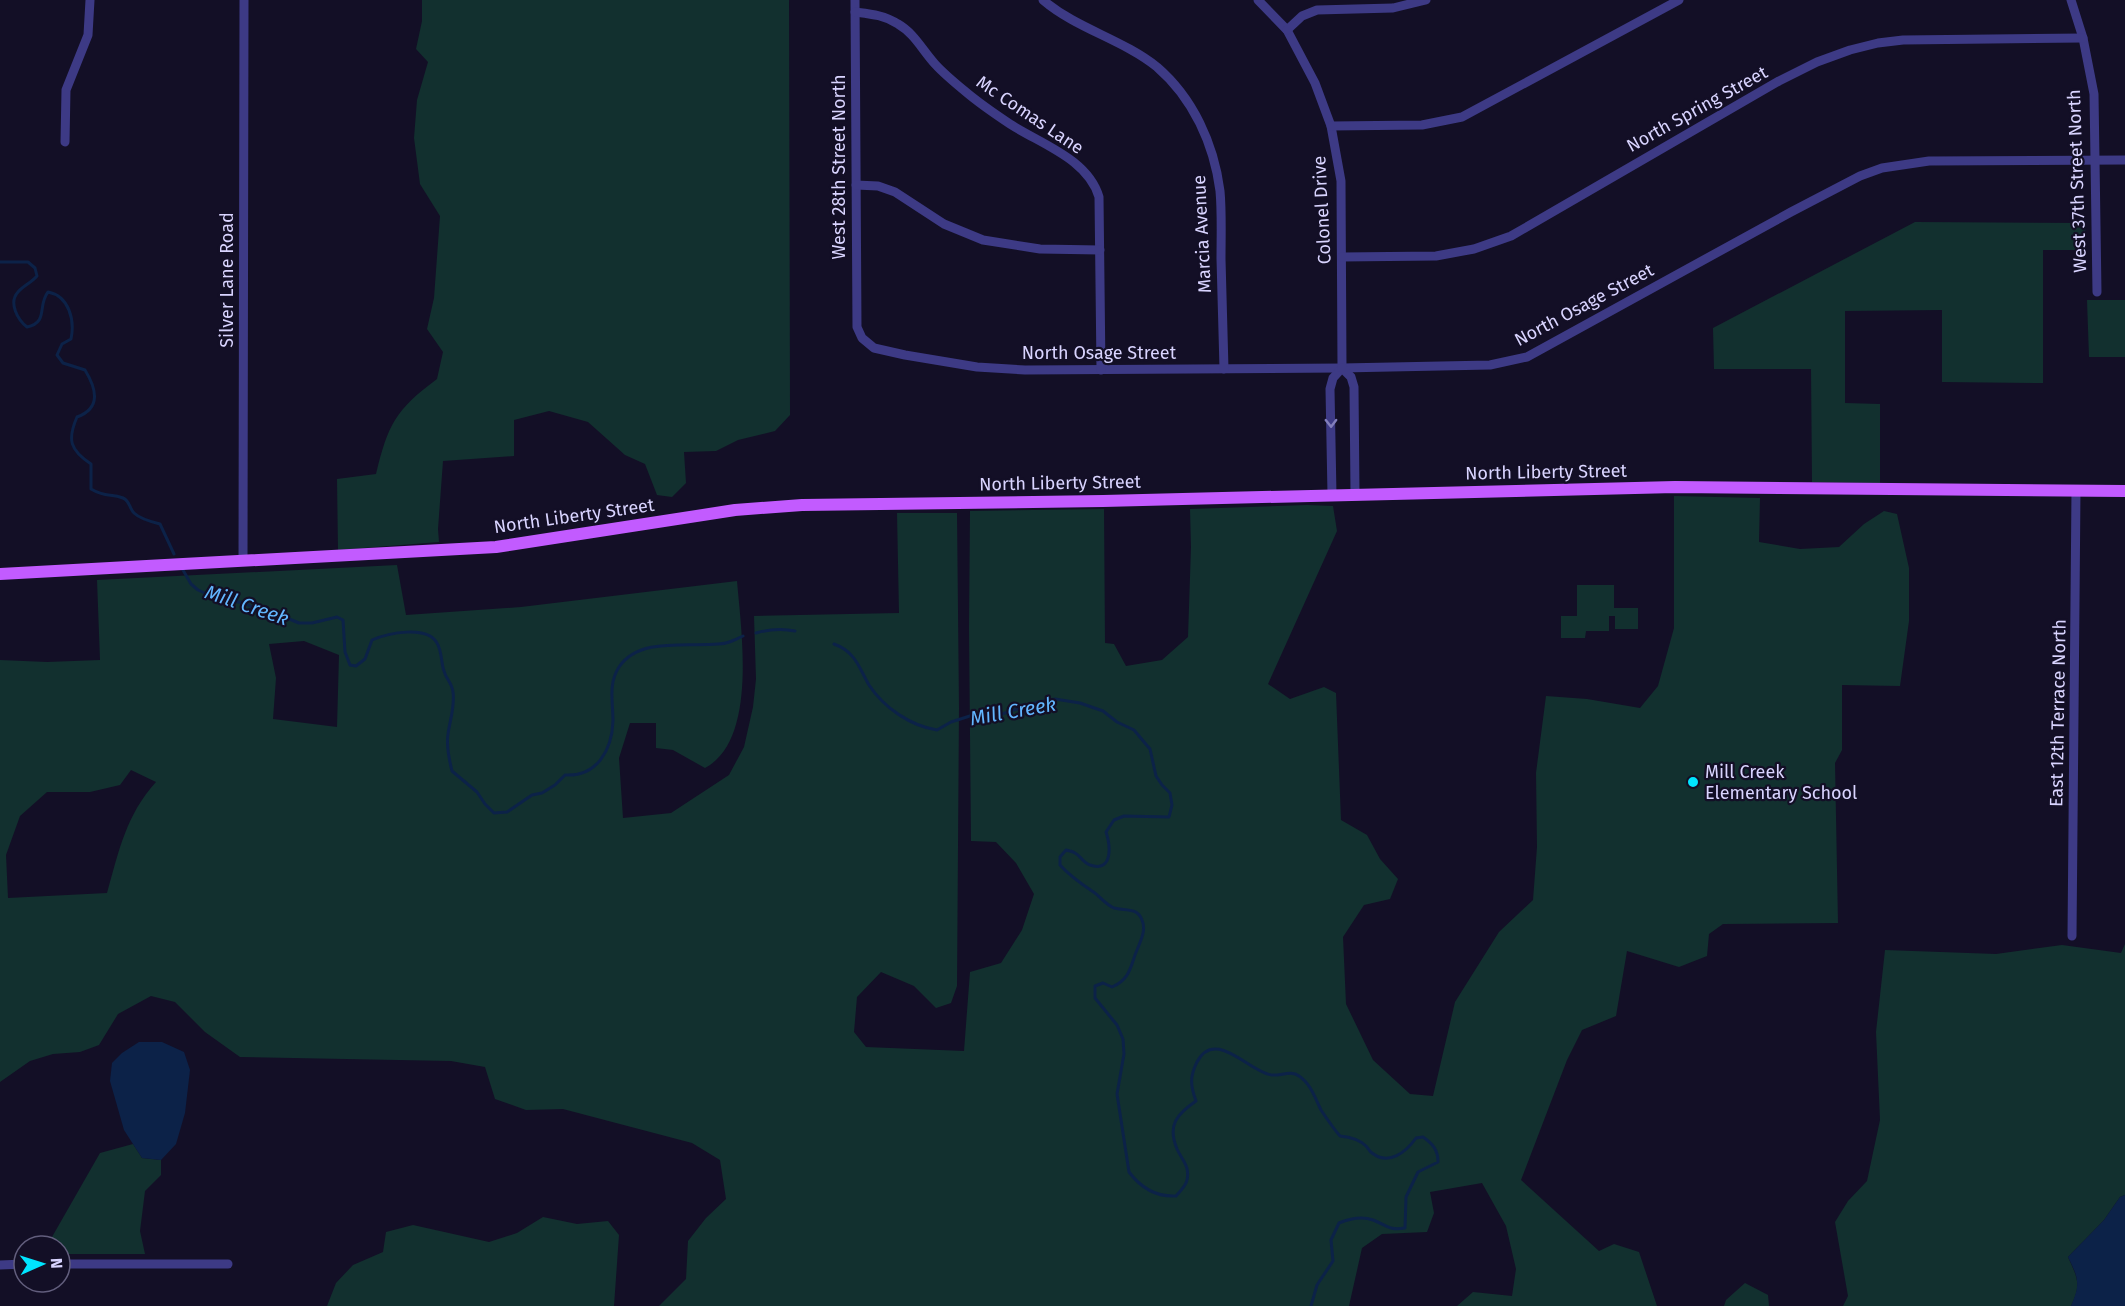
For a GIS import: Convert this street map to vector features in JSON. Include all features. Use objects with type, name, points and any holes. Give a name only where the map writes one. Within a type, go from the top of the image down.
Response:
[{"type":"main road","name":"North Liberty Street","points":[[0,574],[496,547],[735,510],[802,505],[1103,501],[1669,487],[2125,491]]},
{"type":"street","points":[[65,142],[66,90],[72,72],[85,48],[90,0]]},
{"type":"street","name":"Silver Lane Road","points":[[243,561],[244,0]]},
{"type":"street","name":"West 28th Street North","points":[[855,0],[857,327],[860,334]]},
{"type":"street","name":"Marcia Avenue","points":[[1043,0],[1082,26],[1126,46],[1157,68],[1183,95],[1204,132],[1214,160],[1220,192],[1224,369]]},
{"type":"street","name":"Colonel Drive","points":[[1258,0],[1287,30],[1315,83],[1331,126],[1341,181],[1342,368],[1333,378],[1330,389],[1332,495]]},
{"type":"street","points":[[1287,30],[1302,16],[1317,9],[1393,8],[1426,0]]},
{"type":"street","points":[[1331,126],[1422,125],[1462,117],[1679,0]]},
{"type":"street","name":"West 37th Street North","points":[[2071,0],[2084,38],[2094,94],[2097,292]]},
{"type":"street","name":"Mc Comas Lane","points":[[855,12],[879,15],[900,24],[936,65],[966,93],[1009,123],[1062,154],[1089,175],[1096,185],[1099,197],[1101,370]]},
{"type":"street","name":"North Spring Street","points":[[1342,257],[1436,256],[1474,249],[1511,236],[1779,81],[1817,62],[1850,50],[1903,40],[2084,38]]},
{"type":"street","name":"North Osage Street","points":[[860,334],[867,344],[874,348],[904,355],[977,367],[1025,370],[1490,365],[1527,357],[1791,212],[1860,176],[1882,168],[1929,161],[2125,160]]},
{"type":"street","points":[[856,184],[878,186],[895,192],[945,224],[982,240],[1040,249],[1100,250]]},
{"type":"street","name":"Colonel Drive","points":[[1342,368],[1351,377],[1354,387],[1355,494]]},
{"type":"street","name":"East 12th Terrace North","points":[[2072,936],[2076,490]]},
{"type":"street","points":[[72,1264],[228,1263]]},
{"type":"green space","points":[[422,0],[789,0],[790,415],[775,431],[738,440],[716,451],[684,452],[686,483],[672,497],[657,495],[645,464],[625,455],[588,422],[549,411],[514,420],[514,456],[443,461],[439,542],[338,550],[337,479],[376,474],[395,420],[411,400],[437,379],[443,352],[427,329],[434,298],[440,216],[420,184],[414,138],[417,100],[428,62],[416,49],[422,21]]},
{"type":"green space","points":[[1915,222],[2085,223],[2086,250],[2043,250],[2043,383],[1942,382],[1942,310],[1845,311],[1845,403],[1880,404],[1880,483],[1812,482],[1811,369],[1714,369],[1713,328]]},
{"type":"green space","points":[[2087,300],[2125,300],[2125,357],[2089,357]]},
{"type":"green space","points":[[1674,496],[1760,498],[1759,542],[1800,549],[1839,547],[1864,524],[1884,511],[1897,514],[1909,568],[1909,621],[1900,686],[1842,685],[1842,750],[1835,763],[1838,923],[1723,924],[1709,934],[1707,956],[1679,967],[1627,951],[1616,1016],[1582,1030],[1567,1060],[1521,1180],[1599,1251],[1614,1244],[1639,1252],[1657,1306],[1457,1306],[1473,1292],[1512,1296],[1516,1269],[1506,1226],[1482,1183],[1430,1192],[1434,1213],[1427,1232],[1382,1234],[1362,1248],[1349,1306],[659,1306],[686,1279],[688,1241],[706,1218],[726,1199],[720,1160],[692,1143],[563,1109],[526,1110],[495,1099],[485,1067],[451,1061],[240,1057],[205,1032],[175,1002],[151,996],[118,1014],[99,1045],[80,1052],[53,1054],[30,1061],[0,1082],[0,660],[47,662],[100,660],[97,580],[397,565],[406,615],[521,607],[737,581],[743,654],[739,709],[733,734],[722,754],[705,768],[673,750],[656,748],[656,723],[630,723],[619,758],[623,818],[671,813],[729,775],[744,747],[753,707],[756,679],[754,616],[899,613],[897,513],[957,513],[959,708],[957,986],[951,1003],[936,1008],[914,986],[881,972],[857,997],[854,1032],[866,1047],[964,1051],[970,972],[1001,963],[1022,930],[1034,894],[1016,863],[996,842],[971,841],[970,511],[1104,509],[1105,643],[1114,644],[1126,666],[1162,660],[1188,637],[1190,509],[1333,506],[1337,531],[1268,684],[1290,699],[1324,687],[1336,693],[1341,820],[1367,835],[1380,859],[1398,879],[1390,899],[1364,905],[1343,937],[1346,1004],[1373,1060],[1410,1094],[1433,1096],[1455,1002],[1499,932],[1533,900],[1537,847],[1536,773],[1546,696],[1587,699],[1640,708],[1658,686],[1674,628]],"holes":[[[304,641],[339,655],[337,727],[273,719],[276,678],[269,644]],[[131,770],[156,782],[137,807],[130,821],[107,893],[8,898],[6,855],[20,816],[47,792],[90,792],[120,785]]]},
{"type":"green space","points":[[1577,585],[1614,585],[1614,608],[1638,608],[1638,629],[1615,629],[1615,616],[1609,616],[1609,631],[1586,631],[1585,638],[1561,638],[1561,616],[1577,616]]},
{"type":"green space","points":[[2125,944],[2125,1195],[2120,1197],[2104,1220],[2068,1257],[2077,1281],[2071,1306],[1843,1306],[1848,1296],[1835,1222],[1848,1201],[1867,1181],[1880,1120],[1876,1032],[1885,950],[1996,954],[2062,945],[2121,953]]},
{"type":"green space","points":[[133,1144],[142,1158],[161,1160],[161,1175],[145,1191],[140,1231],[145,1254],[72,1254],[72,1234],[54,1234],[100,1153]]},
{"type":"green space","points":[[543,1217],[577,1224],[608,1221],[619,1235],[614,1306],[327,1306],[336,1283],[353,1265],[383,1252],[386,1232],[413,1225],[489,1242],[517,1233]]},
{"type":"green space","points":[[1745,1283],[1768,1295],[1769,1306],[1724,1306],[1726,1300]]},
{"type":"water","points":[[139,1042],[162,1042],[184,1052],[190,1070],[185,1113],[176,1144],[161,1160],[142,1158],[124,1130],[110,1081],[112,1063]]},
{"type":"water","points":[[2125,1195],[2125,1306],[2071,1306],[2077,1281],[2068,1257],[2104,1220],[2120,1197]]},
{"type":"waterway","name":"Mill Creek","points":[[0,262],[28,262],[35,268],[37,276],[18,292],[14,301],[15,311],[27,327],[38,321],[48,292],[61,298],[69,310],[72,324],[71,339],[62,344],[57,355],[63,363],[85,370],[94,390],[93,403],[85,413],[77,417],[71,438],[75,449],[91,464],[91,489],[101,494],[123,498],[137,515],[160,524],[174,554]]},
{"type":"waterway","name":"Mill Creek","points":[[183,570],[191,584],[198,590],[218,599],[245,603],[255,609],[272,612],[299,623],[312,623],[337,617],[343,620],[345,652],[350,665],[356,666],[365,659],[372,640],[379,637],[407,632],[432,637],[439,646],[444,671],[453,692],[453,708],[447,743],[452,771],[477,792],[494,813],[507,812],[532,795],[542,793],[555,785],[565,775],[586,771],[601,760],[612,732],[613,680],[619,667],[628,658],[651,647],[721,644],[743,636]]},
{"type":"waterway","name":"Mill Creek","points":[[756,633],[776,629],[795,631]]},
{"type":"waterway","name":"Mill Creek","points":[[834,644],[852,656],[869,685],[882,701],[899,715],[927,728],[937,730],[951,722],[973,715],[999,715],[1055,699],[1080,703],[1103,711],[1117,722],[1134,730],[1150,749],[1156,776],[1170,793],[1172,805],[1169,817],[1124,816],[1114,820],[1106,832],[1109,856],[1103,865],[1090,865],[1077,854],[1066,850],[1060,857],[1060,865],[1075,879],[1114,908],[1137,913],[1143,924],[1142,938],[1125,978],[1112,987],[1103,983],[1095,986],[1095,998],[1117,1025],[1123,1039],[1124,1054],[1117,1094],[1129,1172],[1144,1187],[1162,1195],[1176,1196],[1184,1186],[1187,1171],[1174,1141],[1174,1127],[1179,1116],[1196,1101],[1192,1081],[1197,1062],[1204,1052],[1213,1049],[1223,1050],[1272,1075],[1293,1073],[1299,1076],[1310,1087],[1321,1110],[1340,1136],[1360,1142],[1378,1157],[1397,1156],[1416,1138],[1423,1137],[1432,1145],[1437,1154],[1438,1162],[1418,1172],[1406,1197],[1405,1228],[1391,1228],[1364,1218],[1339,1223],[1331,1240],[1333,1261],[1317,1285],[1311,1306]]},
{"type":"place","name":"Mill Creek Elementary School","points":[[1693,782]]}]
